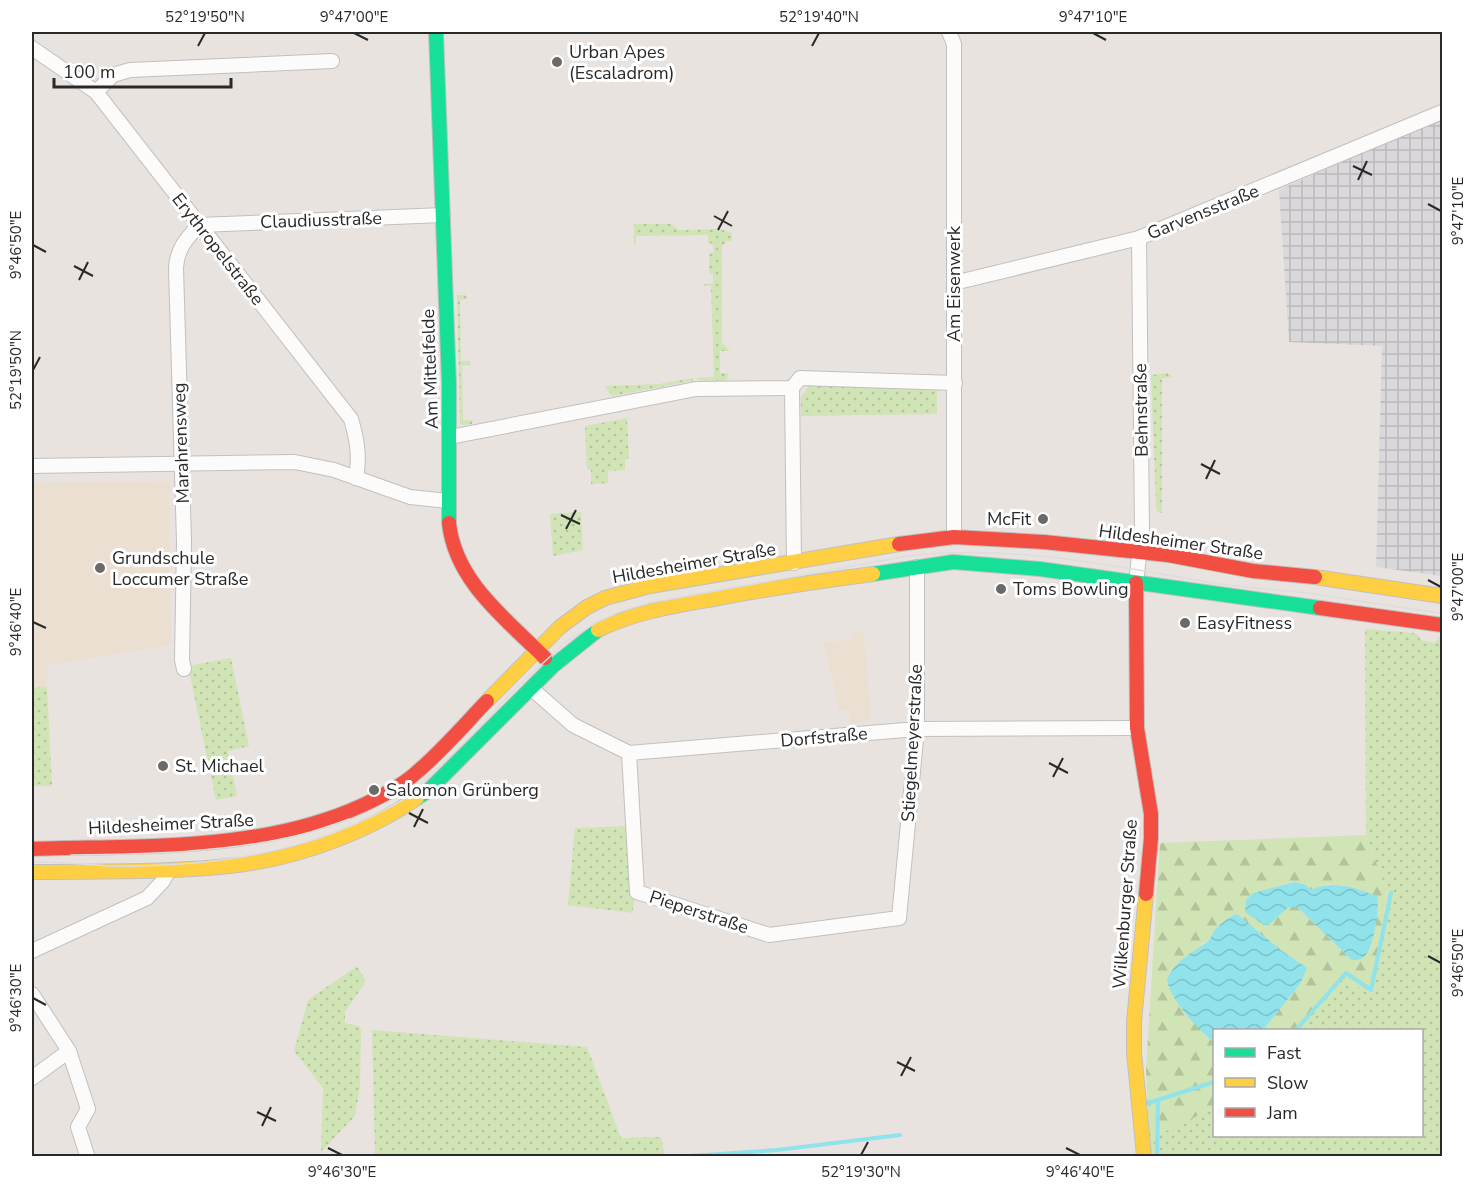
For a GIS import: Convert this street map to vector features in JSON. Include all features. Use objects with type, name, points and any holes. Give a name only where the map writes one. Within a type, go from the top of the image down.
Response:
[{"type":"main road","name":"Am Mittelfelde","points":[[436,32],[450,437],[448,501],[450,536],[458,559],[471,582],[488,602],[553,666]]},
{"type":"main road","name":"Hildesheimer Straße","points":[[32,849],[233,841],[291,830],[347,812],[384,795],[417,773],[560,627],[587,607],[605,598],[650,586],[915,541],[954,537],[1044,542],[1168,555],[1253,571],[1310,576],[1443,596]]},
{"type":"main road","points":[[32,872],[169,870],[240,865],[297,853],[356,832],[394,814],[428,791],[553,666],[598,630],[621,619],[652,610],[760,590],[953,562],[1040,569],[1443,625]]},
{"type":"main road","name":"Wilkenburger Straße","points":[[1136,583],[1137,728],[1151,814],[1151,838],[1134,1022],[1136,1075],[1144,1156]]},
{"type":"street","name":"Am Eisenwerk","points":[[949,32],[954,44],[954,537]]},
{"type":"street","name":"Erythropelstraße","points":[[32,48],[96,92],[351,419],[357,441],[359,465],[356,478]]},
{"type":"street","points":[[96,92],[113,75],[130,70],[332,61]]},
{"type":"street","name":"Garvensstraße","points":[[954,283],[1139,238],[1443,112]]},
{"type":"street","name":"Claudiusstraße","points":[[199,225],[443,215]]},
{"type":"street","name":"Marahrensweg","points":[[184,669],[182,660],[184,542],[177,256],[184,240],[199,225]]},
{"type":"street","name":"Behnstraße","points":[[1136,583],[1142,530],[1139,238]]},
{"type":"street","points":[[794,563],[792,388],[800,378],[955,383]]},
{"type":"street","points":[[450,437],[696,389],[792,388]]},
{"type":"street","points":[[32,466],[295,462],[319,466],[410,497],[448,501]]},
{"type":"street","name":"Stiegelmeyerstraße","points":[[899,918],[917,729],[917,567]]},
{"type":"street","points":[[532,689],[573,724],[629,753]]},
{"type":"street","name":"Dorfstraße","points":[[629,753],[917,729],[1137,728]]},
{"type":"street","name":"Pieperstraße","points":[[629,753],[637,892],[769,934],[899,918]]},
{"type":"street","points":[[32,951],[147,898],[163,881],[169,870]]},
{"type":"street","points":[[32,994],[69,1051],[88,1109],[78,1127],[87,1155]]},
{"type":"street","points":[[32,1078],[69,1051]]},
{"type":"shaded area","points":[[1442,119],[1442,576],[1376,567],[1382,346],[1289,342],[1279,190]]},
{"type":"shaded area","name":"Grundschule Loccumer Straße","points":[[170,481],[171,645],[48,665],[47,687],[32,688],[32,483]]},
{"type":"shaded area","points":[[862,631],[871,721],[850,723],[849,710],[839,711],[824,643],[851,639],[851,633]]},
{"type":"green space","points":[[634,224],[671,224],[679,230],[720,229],[732,233],[732,241],[727,241],[722,246],[722,343],[730,351],[720,351],[720,373],[729,373],[726,381],[697,380],[697,378],[714,377],[711,286],[702,285],[713,283],[713,274],[709,274],[709,254],[713,253],[713,244],[708,243],[708,235],[636,236],[636,245],[634,245]]},
{"type":"green space","points":[[457,295],[465,295],[468,299],[460,300],[461,361],[470,361],[470,365],[462,366],[463,420],[472,420],[472,424],[462,425],[460,423]]},
{"type":"green space","points":[[1167,373],[1173,377],[1162,378],[1162,513],[1157,511],[1156,504],[1151,375]]},
{"type":"green space","points":[[693,378],[693,381],[612,396],[605,386],[659,384]]},
{"type":"green space","points":[[811,383],[937,386],[937,414],[801,416],[801,397]]},
{"type":"green space","points":[[627,418],[629,458],[625,459],[625,470],[608,471],[608,483],[591,484],[591,470],[587,470],[585,426]]},
{"type":"green space","points":[[581,512],[583,550],[553,556],[550,514]]},
{"type":"green space","points":[[1365,629],[1414,633],[1419,636],[1420,640],[1435,643],[1438,637],[1442,637],[1442,1156],[1147,1156],[1149,1139],[1213,1108],[1213,1137],[1423,1137],[1423,1029],[1301,1029],[1344,978],[1371,995],[1387,893],[1366,835]]},
{"type":"green space","points":[[231,658],[249,746],[228,751],[237,796],[216,800],[188,666]]},
{"type":"green space","points":[[47,687],[52,786],[32,786],[32,688]]},
{"type":"green space","points":[[633,826],[637,892],[632,913],[568,905],[575,828]]},
{"type":"green space","points":[[1366,835],[1387,892],[1371,995],[1344,978],[1301,1029],[1264,1029],[1300,984],[1306,968],[1282,951],[1215,930],[1208,941],[1201,944],[1204,1034],[1213,1042],[1213,1108],[1149,1139],[1146,1069],[1160,843]],"holes":[[[1294,882],[1306,885],[1311,890],[1328,884],[1345,886],[1352,960],[1297,907],[1289,907],[1253,893]]]},
{"type":"green space","points":[[357,966],[366,981],[345,1012],[345,1023],[359,1026],[361,1030],[360,1087],[355,1116],[321,1152],[323,1088],[294,1051],[308,1000]]},
{"type":"green space","points":[[372,1030],[587,1047],[621,1138],[661,1137],[665,1156],[375,1156]]},
{"type":"water","points":[[1295,882],[1306,885],[1311,890],[1335,885],[1377,896],[1376,927],[1365,956],[1352,960],[1297,907],[1289,907],[1268,925],[1264,925],[1245,912],[1246,900],[1253,893]]},
{"type":"water","points":[[1237,914],[1282,951],[1307,968],[1300,984],[1264,1029],[1213,1029],[1213,1042],[1179,1005],[1167,980],[1179,963],[1208,941],[1215,930],[1231,916]]},
{"type":"waterway","points":[[1297,1029],[1346,973],[1371,990],[1391,893]]},
{"type":"waterway","points":[[1148,1103],[1213,1082]]},
{"type":"waterway","points":[[1157,1156],[1158,1101]]},
{"type":"waterway","points":[[690,1156],[777,1150],[900,1135]]},
{"type":"tram line","points":[[32,862],[122,866],[196,863],[259,854],[319,838],[377,814],[406,798],[467,740],[517,687],[567,641],[597,622],[619,612],[649,603],[908,556],[946,553],[1021,554],[1096,563],[1219,584],[1307,593],[1442,613]]},
{"type":"tram line","points":[[71,855],[154,853],[237,846],[298,835],[349,819]]},
{"type":"traffic: fast","points":[[436,32],[449,384],[449,523]]},
{"type":"traffic: fast","points":[[873,574],[953,562],[1040,569],[1320,608]]},
{"type":"traffic: fast","points":[[417,798],[428,791],[553,666],[598,630]]},
{"type":"traffic: slow","points":[[487,701],[560,627],[587,607],[605,598],[650,586],[899,544]]},
{"type":"traffic: slow","points":[[598,630],[640,614],[669,607],[873,574]]},
{"type":"traffic: slow","points":[[1315,577],[1442,596]]},
{"type":"traffic: slow","points":[[32,872],[187,869],[261,862],[332,842],[377,822],[417,798]]},
{"type":"traffic: slow","points":[[1144,1156],[1134,1052],[1134,1022],[1146,894]]},
{"type":"traffic: jam","points":[[449,523],[453,544],[472,581],[499,613],[545,658]]},
{"type":"traffic: jam","points":[[899,544],[954,537],[1044,542],[1168,555],[1253,571],[1315,577]]},
{"type":"traffic: jam","points":[[1136,583],[1137,728],[1151,814],[1146,894]]},
{"type":"traffic: jam","points":[[1320,608],[1442,625]]},
{"type":"traffic: jam","points":[[32,849],[158,846],[242,839],[324,820],[363,805],[405,782],[435,755],[487,701]]},
{"type":"place","name":"Urban Apes (Escaladrom)","points":[[557,62]]},
{"type":"place","name":"McFit","points":[[1043,519]]},
{"type":"place","name":"Grundschule Loccumer Straße","points":[[100,568]]},
{"type":"place","name":"Toms Bowling","points":[[1001,589]]},
{"type":"place","name":"EasyFitness","points":[[1185,623]]},
{"type":"place","name":"St. Michael","points":[[163,766]]},
{"type":"place","name":"Salomon Grünberg","points":[[374,790]]}]
